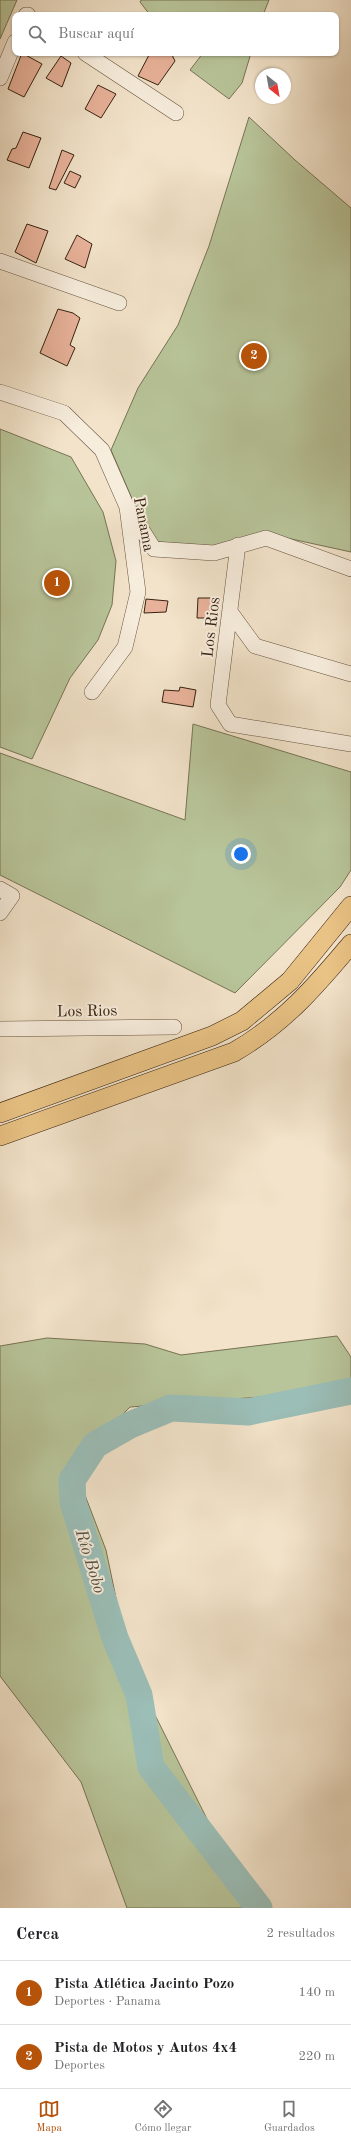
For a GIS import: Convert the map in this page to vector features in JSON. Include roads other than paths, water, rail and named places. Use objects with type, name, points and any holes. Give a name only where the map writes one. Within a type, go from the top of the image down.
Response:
[{"type":"main road","points":[[0,1113],[212,1036],[242,1021],[290,981],[351,906]]},
{"type":"main road","points":[[0,1136],[234,1052],[259,1038],[313,990],[351,944]]},
{"type":"street","points":[[0,78],[12,49]]},
{"type":"street","points":[[90,56],[176,113]]},
{"type":"street","points":[[0,261],[119,304]]},
{"type":"street","name":"Panama","points":[[0,392],[64,413],[102,450],[127,507],[138,592],[125,647],[92,692]]},
{"type":"street","points":[[127,507],[154,549],[214,552],[266,538],[351,569]]},
{"type":"street","name":"Los Rios","points":[[238,545],[231,612],[218,705],[230,724],[351,744]]},
{"type":"street","points":[[231,612],[255,646],[351,674]]},
{"type":"street","points":[[0,890],[12,896],[0,913]]},
{"type":"street","name":"Los Rios","points":[[0,1029],[174,1027]]},
{"type":"waterway","name":"Río Bobo","points":[[259,1908],[151,1767],[139,1695],[115,1638],[73,1502],[72,1480],[95,1445],[130,1425],[171,1408],[248,1412],[351,1391]]},
{"type":"place","name":"Pista de Motos y Autos 4x4","points":[[254,356]]},
{"type":"place","name":"Pista Atlética Jacinto Pozo","points":[[57,583]]}]
